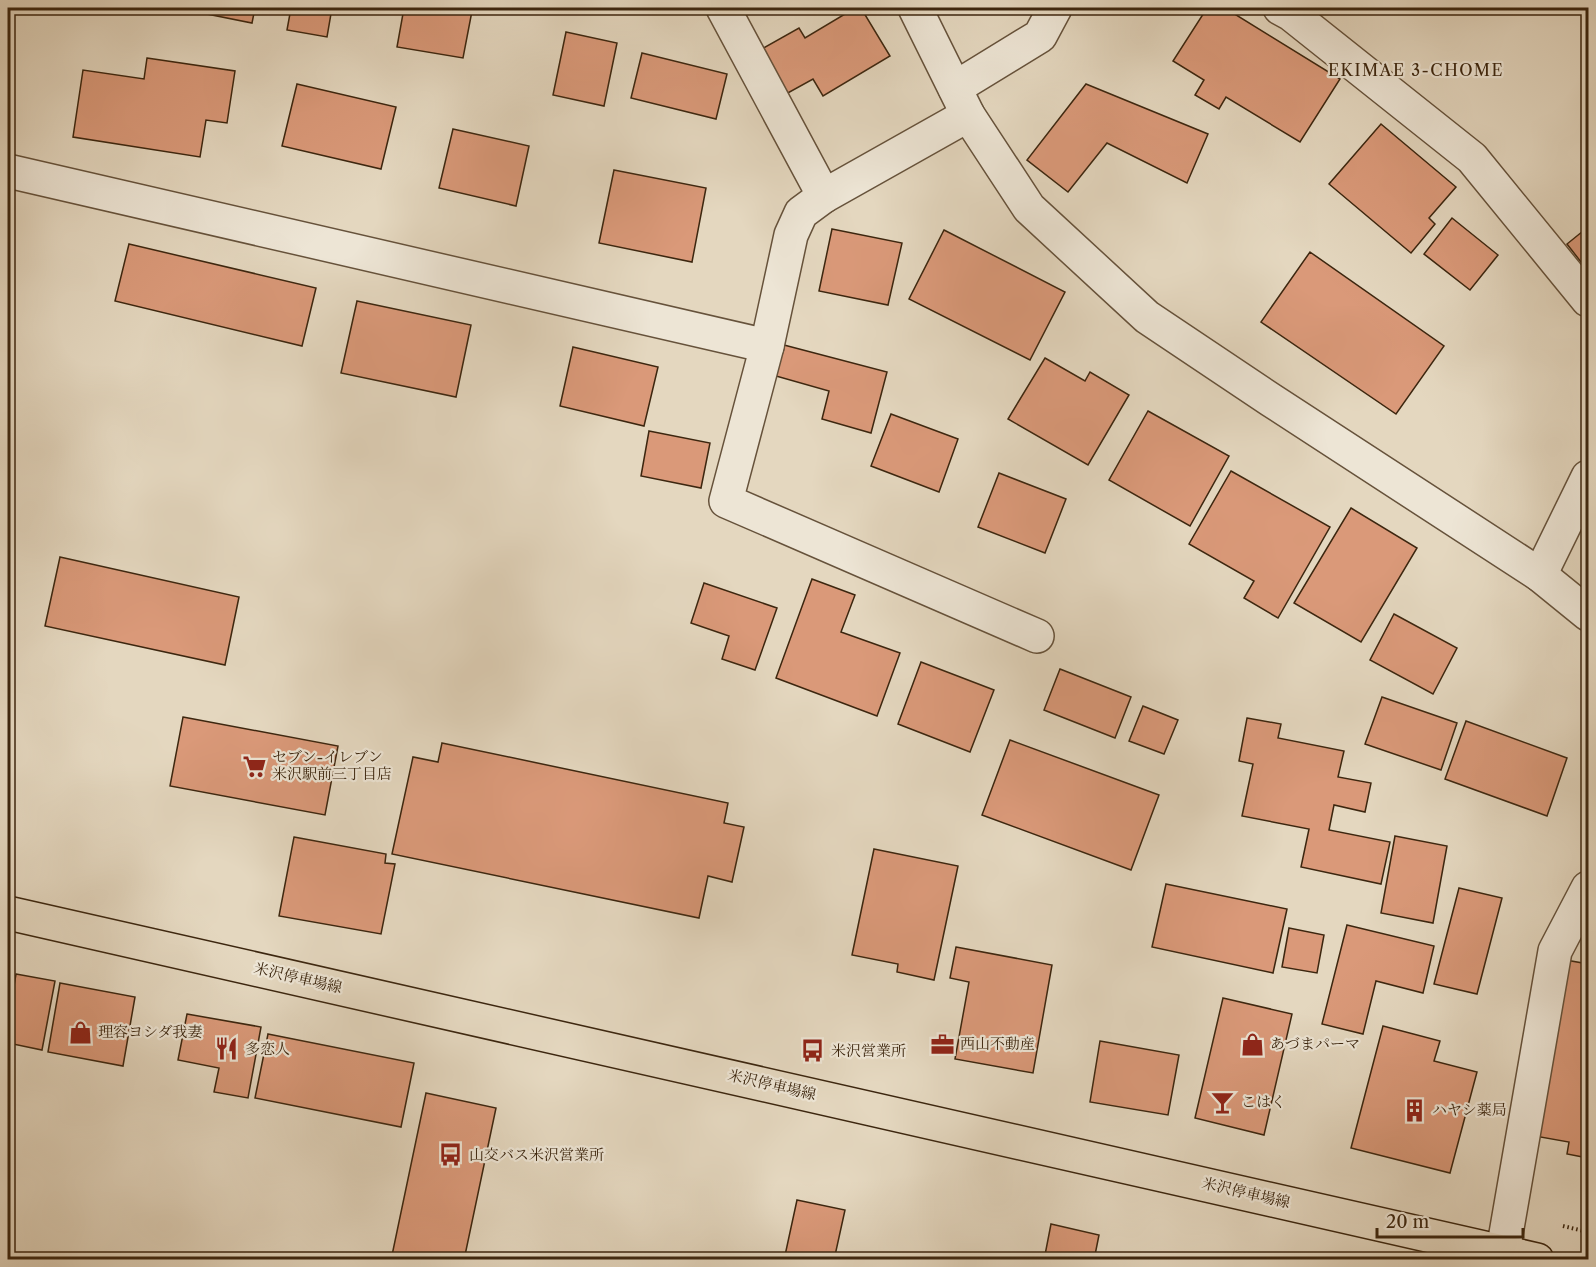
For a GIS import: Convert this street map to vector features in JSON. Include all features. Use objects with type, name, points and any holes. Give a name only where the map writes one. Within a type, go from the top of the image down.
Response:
[{"type":"main road","name":"米沢停車場線","points":[[8,913],[1537,1260]]},
{"type":"street","points":[[723,8],[824,196]]},
{"type":"street","points":[[915,8],[961,102],[1029,208],[1147,317],[1540,575],[1588,614]]},
{"type":"street","points":[[1037,636],[726,501],[767,346],[791,235],[801,213],[961,102],[1040,36],[1055,8]]},
{"type":"street","points":[[1280,8],[1300,21],[1472,158],[1588,300]]},
{"type":"street","points":[[8,171],[767,346]]},
{"type":"street","points":[[1540,575],[1588,477]]},
{"type":"street","points":[[1503,1251],[1555,951],[1588,888]]},
{"type":"building","points":[[177,8],[255,8],[252,23]]},
{"type":"building","points":[[291,8],[332,8],[327,37],[287,30]]},
{"type":"building","points":[[404,8],[453,8],[472,11],[463,58],[397,47]]},
{"type":"building","points":[[855,8],[861,8],[890,56],[823,96],[813,79],[786,94],[760,50],[799,28],[805,38]]},
{"type":"building","points":[[1207,8],[1225,8],[1340,79],[1300,142],[1226,97],[1219,109],[1195,95],[1204,80],[1173,61]]},
{"type":"building","points":[[566,32],[617,43],[604,106],[553,95]]},
{"type":"building","points":[[642,53],[727,74],[716,119],[631,98]]},
{"type":"building","points":[[147,58],[235,71],[227,123],[206,120],[200,157],[73,137],[83,70],[144,79]]},
{"type":"building","points":[[297,84],[396,107],[381,169],[282,146]]},
{"type":"building","points":[[1086,84],[1208,134],[1187,183],[1107,143],[1068,192],[1027,160]]},
{"type":"building","points":[[1381,124],[1456,187],[1429,218],[1435,224],[1411,253],[1329,184]]},
{"type":"building","points":[[453,129],[529,146],[516,206],[439,188]]},
{"type":"building","points":[[614,170],[706,188],[692,262],[599,243]]},
{"type":"building","points":[[1452,218],[1498,255],[1470,290],[1424,254]]},
{"type":"building","points":[[1588,227],[1588,271],[1567,244]]},
{"type":"building","points":[[832,229],[902,243],[888,305],[819,291]]},
{"type":"building","points":[[944,230],[1065,292],[1030,360],[909,299]]},
{"type":"building","points":[[129,244],[316,288],[302,346],[115,301]]},
{"type":"building","points":[[1310,252],[1444,346],[1396,414],[1261,322]]},
{"type":"building","points":[[357,301],[471,325],[456,397],[341,373]]},
{"type":"building","points":[[784,345],[887,372],[871,433],[822,419],[829,391],[776,376]]},
{"type":"building","points":[[573,347],[658,367],[644,426],[560,406]]},
{"type":"building","points":[[1045,358],[1085,381],[1090,372],[1129,395],[1088,465],[1008,419]]},
{"type":"building","points":[[1148,411],[1229,456],[1190,526],[1109,480]]},
{"type":"building","points":[[891,414],[958,439],[939,492],[871,466]]},
{"type":"building","points":[[649,431],[710,443],[701,488],[641,476]]},
{"type":"building","points":[[1231,471],[1330,527],[1278,618],[1244,598],[1254,581],[1189,544]]},
{"type":"building","points":[[999,473],[1066,499],[1045,553],[978,527]]},
{"type":"building","points":[[1351,508],[1417,548],[1361,642],[1294,603]]},
{"type":"building","points":[[60,557],[239,597],[225,665],[45,626]]},
{"type":"building","points":[[812,579],[855,595],[841,632],[900,653],[877,716],[776,678]]},
{"type":"building","points":[[704,583],[777,608],[755,670],[722,659],[729,636],[691,623]]},
{"type":"building","points":[[1394,614],[1457,648],[1433,694],[1370,660]]},
{"type":"building","points":[[921,662],[994,690],[970,752],[898,724]]},
{"type":"building","points":[[1060,669],[1131,697],[1115,738],[1044,710]]},
{"type":"building","points":[[1382,697],[1457,723],[1441,770],[1365,744]]},
{"type":"building","points":[[1143,706],[1178,720],[1164,754],[1129,741]]},
{"type":"building","name":"セブン-イレブン 米沢駅前三丁目店","points":[[183,717],[338,746],[325,815],[170,786]]},
{"type":"building","points":[[1247,718],[1281,724],[1278,738],[1344,751],[1338,777],[1371,783],[1365,812],[1334,805],[1329,830],[1390,842],[1381,884],[1301,867],[1309,829],[1242,816],[1253,764],[1239,761]]},
{"type":"building","points":[[1466,721],[1567,758],[1547,816],[1445,779]]},
{"type":"building","points":[[1010,740],[1159,795],[1131,870],[982,815]]},
{"type":"building","points":[[442,743],[728,803],[724,823],[744,827],[732,882],[708,876],[699,918],[392,854],[413,757],[438,762]]},
{"type":"building","points":[[1395,836],[1447,846],[1433,923],[1381,913]]},
{"type":"building","points":[[294,837],[386,854],[385,863],[395,864],[381,934],[279,916]]},
{"type":"building","points":[[874,849],[958,866],[934,980],[897,972],[898,964],[852,955]]},
{"type":"building","points":[[1166,884],[1287,909],[1273,973],[1152,947]]},
{"type":"building","points":[[1459,888],[1502,898],[1477,994],[1434,984]]},
{"type":"building","points":[[1347,925],[1434,946],[1423,993],[1376,981],[1363,1034],[1322,1024]]},
{"type":"building","points":[[1289,928],[1324,935],[1317,973],[1282,967]]},
{"type":"building","points":[[956,947],[1052,965],[1033,1073],[955,1059],[969,982],[950,978]]},
{"type":"building","points":[[1560,959],[1588,964],[1588,1158],[1567,1154],[1569,1142],[1529,1135]]},
{"type":"building","points":[[16,974],[55,981],[42,1050],[8,1043],[8,1020]]},
{"type":"building","points":[[60,983],[135,997],[123,1066],[48,1052]]},
{"type":"building","points":[[1223,998],[1292,1014],[1264,1135],[1195,1118]]},
{"type":"building","points":[[187,1014],[261,1027],[248,1098],[214,1092],[219,1068],[178,1060]]},
{"type":"building","name":"ハヤシ薬局","points":[[1383,1026],[1440,1041],[1434,1061],[1477,1072],[1450,1173],[1351,1148]]},
{"type":"building","points":[[268,1034],[414,1063],[401,1127],[255,1098]]},
{"type":"building","points":[[1100,1041],[1179,1055],[1168,1115],[1090,1102]]},
{"type":"building","points":[[426,1093],[496,1108],[464,1260],[391,1260]]},
{"type":"building","points":[[797,1200],[845,1210],[834,1260],[784,1260]]},
{"type":"building","points":[[1051,1224],[1099,1235],[1094,1260],[1044,1260]]},
{"type":"place","name":"セブン-イレブン 米沢駅前三丁目店","points":[[254,766]]},
{"type":"place","name":"理容ヨシダ我妻","points":[[80,1032]]},
{"type":"place","name":"西山不動産","points":[[942,1044]]},
{"type":"place","name":"あづまパーマ","points":[[1252,1044]]},
{"type":"place","name":"多恋人","points":[[227,1049]]},
{"type":"place","name":"米沢営業所","points":[[813,1051]]},
{"type":"place","name":"こはく","points":[[1223,1102]]},
{"type":"place","name":"ハヤシ薬局","points":[[1414,1110]]},
{"type":"place","name":"山交バス米沢営業所","points":[[451,1155]]},
{"type":"district","name":"EKIMAE 3-CHOME","points":[[1416,70]]}]
